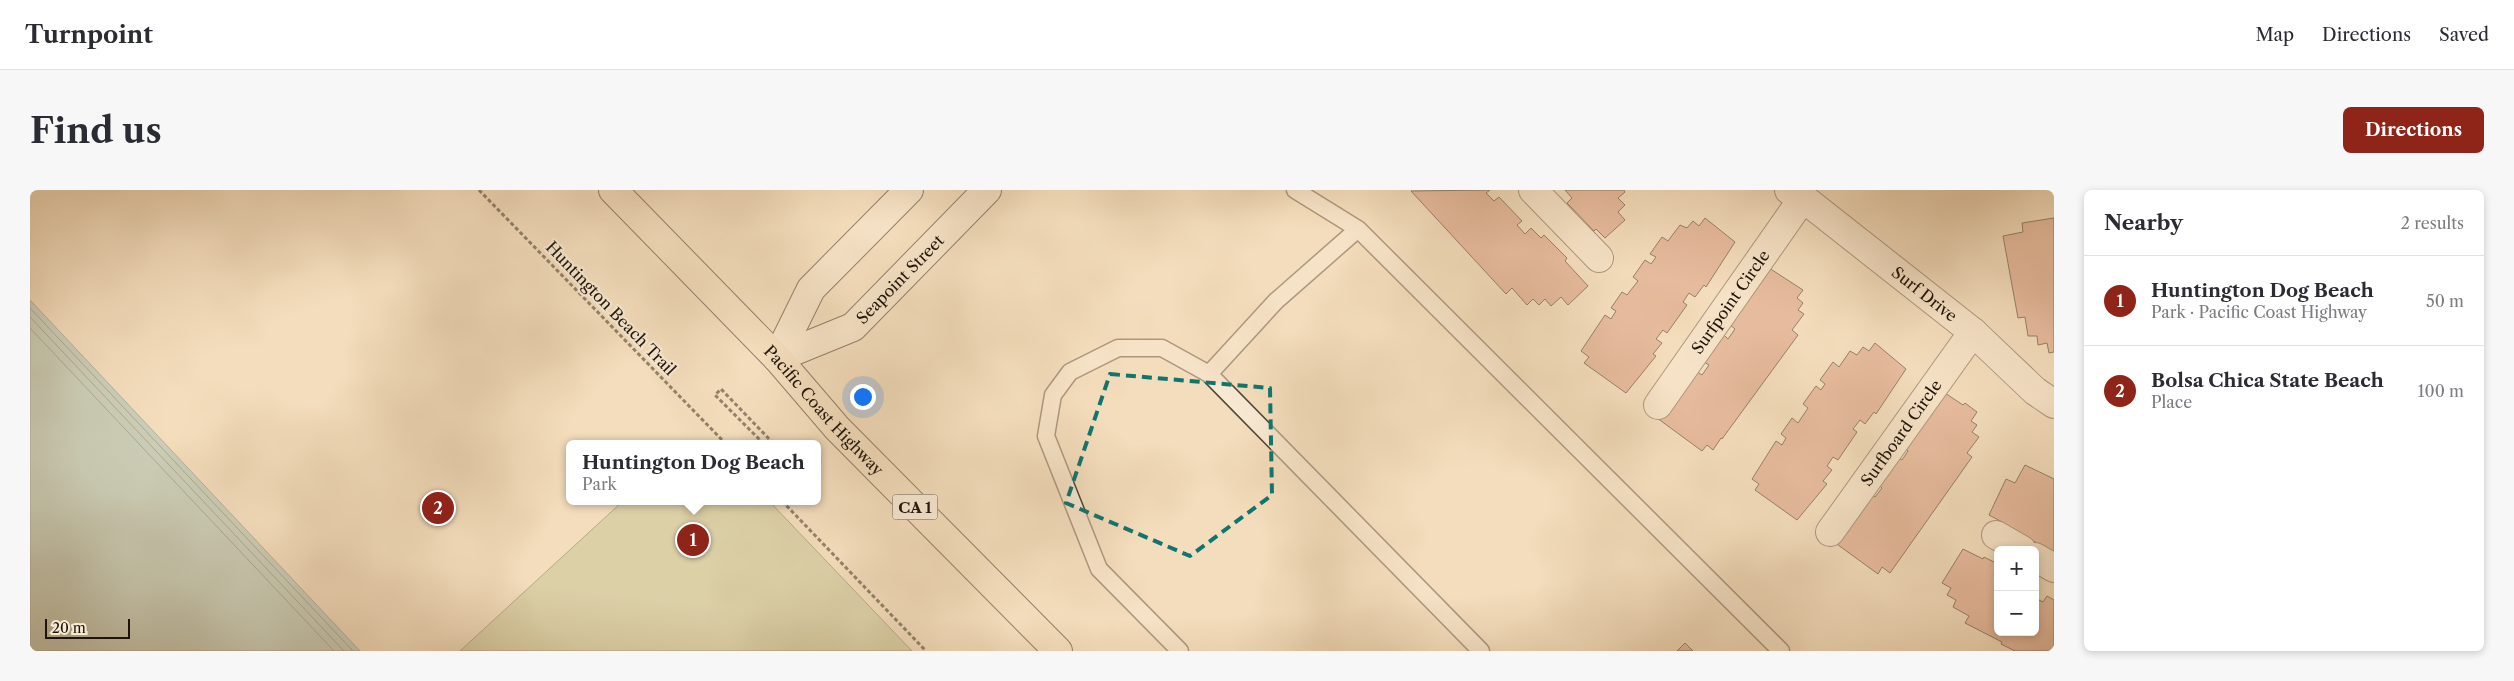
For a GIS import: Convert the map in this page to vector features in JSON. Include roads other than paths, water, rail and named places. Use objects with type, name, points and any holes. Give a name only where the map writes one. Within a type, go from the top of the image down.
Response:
[{"type":"highway","name":"Pacific Coast Highway","points":[[613,190],[777,358],[837,428],[1058,651]]},
{"type":"street","points":[[777,358],[812,289],[909,190]]},
{"type":"street","name":"Seapoint Street","points":[[777,358],[854,327],[987,190]]},
{"type":"street","points":[[1533,190],[1599,258]]},
{"type":"street","name":"Surf Drive","points":[[1796,194],[1973,332],[2035,391],[2054,404]]},
{"type":"street","name":"Surfpoint Circle","points":[[1658,405],[1796,194]]},
{"type":"street","name":"Surfboard Circle","points":[[1830,532],[1973,332]]},
{"type":"street","points":[[1996,535],[2015,546]]},
{"type":"street","points":[[2039,559],[2054,568]]},
{"type":"lane","points":[[1295,190],[1358,229],[1781,651]]},
{"type":"lane","points":[[1209,374],[1276,302],[1358,229]]},
{"type":"lane","points":[[1180,651],[1099,569],[1046,436],[1054,394],[1070,372],[1118,348],[1162,348],[1209,374],[1481,651]]},
{"type":"water","points":[[30,300],[360,651],[30,651]]},
{"type":"place","name":"Bolsa Chica State Beach","points":[[438,508]]},
{"type":"place","name":"Huntington Dog Beach","points":[[693,540]]}]
